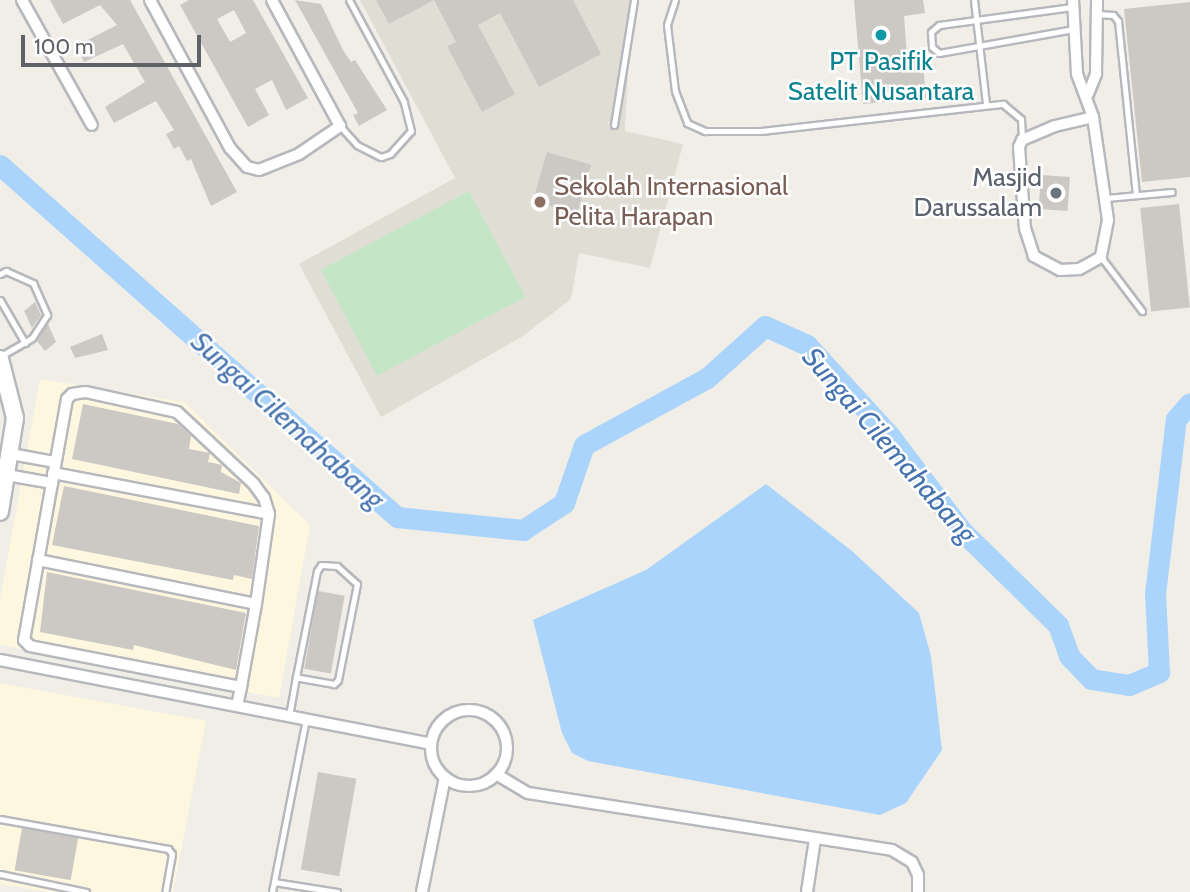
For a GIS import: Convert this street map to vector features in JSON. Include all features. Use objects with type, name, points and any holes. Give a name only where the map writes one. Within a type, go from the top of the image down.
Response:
[{"type":"street","points":[[22,0],[92,125]]},
{"type":"street","points":[[150,0],[230,148],[247,167],[273,166],[340,126],[272,0]]},
{"type":"street","points":[[1088,94],[1096,74],[1097,0]]},
{"type":"street","points":[[1072,4],[1077,74],[1088,94],[1093,117],[1106,198],[1107,239],[1101,257],[1079,269],[1060,270],[1034,256],[1018,182],[1017,157],[1022,140],[1093,117]]},
{"type":"street","points":[[0,358],[14,403],[11,454],[0,512]]},
{"type":"street","points":[[237,706],[241,687],[256,604],[269,514],[254,484],[177,412],[85,392],[72,394],[67,399],[23,640],[27,644],[241,687]]},
{"type":"street","points":[[11,454],[53,473]]},
{"type":"street","points":[[7,475],[53,473],[269,514]]},
{"type":"street","points":[[38,560],[256,604]]},
{"type":"street","points":[[0,660],[431,744]]},
{"type":"street","points":[[465,709],[490,716],[505,737],[507,750],[496,774],[477,785],[445,777],[434,762],[431,744],[442,720],[465,709]]},
{"type":"street","points":[[496,774],[528,793],[901,852],[915,867],[918,892]]},
{"type":"street","points":[[422,892],[445,777]]},
{"type":"street","points":[[807,892],[815,839]]},
{"type":"lane","points":[[340,126],[356,145],[381,157],[390,154],[411,131],[404,102],[349,0]]},
{"type":"lane","points":[[614,125],[634,0]]},
{"type":"lane","points":[[675,0],[667,25],[675,91],[687,122],[705,131],[761,131],[918,116],[986,104],[1013,109],[1021,120],[1022,140]]},
{"type":"lane","points":[[974,0],[976,45],[986,104]]},
{"type":"lane","points":[[1072,4],[939,24],[931,32],[932,47],[939,53],[1074,29]]},
{"type":"lane","points":[[1096,14],[1113,15],[1118,21],[1136,195]]},
{"type":"lane","points":[[1106,198],[1172,192]]},
{"type":"lane","points":[[1101,257],[1142,311]]},
{"type":"lane","points":[[0,274],[6,271],[24,275],[45,302],[47,315],[24,343],[0,358]]},
{"type":"lane","points":[[0,300],[24,343]]},
{"type":"lane","points":[[289,716],[296,677],[317,571],[321,565],[337,566],[357,584],[338,680],[334,684],[296,677]]},
{"type":"lane","points":[[272,892],[306,719]]},
{"type":"lane","points":[[0,819],[168,849],[172,854],[165,892]]},
{"type":"lane","points":[[0,874],[86,892]]},
{"type":"lane","points":[[274,881],[337,892]]},
{"type":"shaded area","name":"Sekolah Internasional Pelita Harapan","points":[[360,0],[632,0],[625,131],[683,144],[650,268],[579,253],[571,299],[523,336],[381,417],[299,264],[455,178]]},
{"type":"shaded area","points":[[40,379],[184,402],[310,525],[279,698],[0,645],[0,600]]},
{"type":"shaded area","points":[[0,683],[206,721],[173,892],[48,892],[0,884]]},
{"type":"green space","points":[[469,191],[525,297],[377,376],[321,270]]},
{"type":"water","points":[[766,484],[852,551],[919,613],[931,656],[942,750],[906,803],[880,815],[588,761],[572,753],[562,733],[533,620],[646,570]]},
{"type":"building","points":[[50,0],[130,0],[237,192],[211,206],[191,159],[187,161],[179,146],[174,149],[166,134],[174,130],[156,101],[114,123],[105,107],[145,82],[123,44],[84,62],[76,46],[117,25],[100,5],[63,24]]},
{"type":"building","points":[[189,0],[253,0],[308,98],[286,110],[272,80],[255,89],[269,115],[248,127],[180,5]],"holes":[[[234,10],[246,33],[230,42],[217,19]]]},
{"type":"building","points":[[295,0],[321,4],[343,50],[351,62],[355,60],[387,110],[359,126],[353,115],[358,113]]},
{"type":"building","points":[[376,0],[434,0],[389,24]]},
{"type":"building","points":[[434,0],[573,0],[601,54],[539,87],[500,13],[478,25],[515,94],[482,112],[447,46],[456,42]]},
{"type":"building","name":"PT Pasifik Satelit Nusantara","points":[[854,0],[923,0],[925,13],[904,16],[907,55],[922,53],[926,98],[863,104]]},
{"type":"building","points":[[1190,2],[1190,177],[1142,182],[1124,9]]},
{"type":"building","points":[[547,152],[591,165],[577,214],[533,201]]},
{"type":"building","name":"Masjid Darussalam","points":[[1041,175],[1070,177],[1068,211],[1039,209]]},
{"type":"building","points":[[1179,204],[1190,307],[1151,312],[1140,208]]},
{"type":"building","points":[[35,302],[41,315],[32,328],[24,311]]},
{"type":"building","points":[[48,324],[56,342],[45,351],[37,341]]},
{"type":"building","points":[[102,334],[108,350],[75,358],[70,347]]},
{"type":"building","points":[[83,404],[178,424],[191,436],[189,449],[210,453],[208,462],[222,465],[221,472],[241,483],[239,494],[72,459]]},
{"type":"building","points":[[64,486],[259,526],[252,579],[234,575],[233,580],[52,545]]},
{"type":"building","points":[[47,572],[246,613],[236,670],[134,645],[133,650],[40,632]]},
{"type":"building","points":[[318,591],[345,596],[331,673],[304,669]]},
{"type":"building","points":[[318,772],[356,779],[339,876],[301,869]]},
{"type":"building","points":[[22,828],[78,838],[71,880],[15,870]]},
{"type":"waterway","name":"Sungai Cilemahabang","points":[[0,165],[397,517],[523,530],[564,503],[584,445],[707,378],[765,326],[807,345],[890,436],[961,530],[1058,625],[1069,656],[1091,679],[1129,685],[1159,672],[1155,594],[1176,419],[1190,403]]},
{"type":"place","name":"PT Pasifik Satelit Nusantara","points":[[881,35]]},
{"type":"place","name":"Masjid Darussalam","points":[[1056,193]]},
{"type":"place","name":"Sekolah Internasional Pelita Harapan","points":[[540,202]]}]
